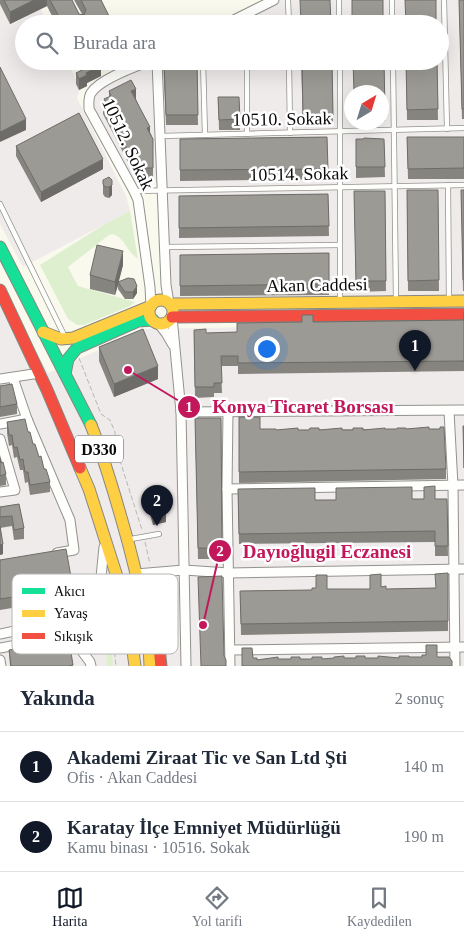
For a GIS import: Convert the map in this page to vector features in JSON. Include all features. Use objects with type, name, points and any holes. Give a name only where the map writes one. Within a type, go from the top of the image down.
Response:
[{"type":"main road","name":"D330","points":[[0,247],[90,426],[114,490],[136,574]]},
{"type":"main road","name":"D330","points":[[0,290],[40,374],[89,488],[115,573]]},
{"type":"main road","points":[[43,332],[54,338],[66,340],[78,337],[151,306],[158,300],[170,303],[173,311],[172,317],[166,323],[138,321],[77,348],[68,359],[65,374]]},
{"type":"main road","name":"Akan Caddesi","points":[[170,303],[464,301]]},
{"type":"main road","points":[[151,306],[149,312],[155,321]]},
{"type":"main road","name":"Akan Caddesi","points":[[172,317],[464,314]]},
{"type":"street","points":[[246,14],[274,0]]},
{"type":"street","name":"10512. Sokak","points":[[128,70],[101,84],[91,93],[88,102],[89,109],[134,191],[140,208],[151,306]]},
{"type":"street","name":"10512. Sokak","points":[[157,70],[167,289],[170,303]]},
{"type":"street","points":[[172,317],[181,412],[186,666]]},
{"type":"street","points":[[155,321],[166,333],[176,352]]},
{"type":"street","points":[[0,380],[40,374]]},
{"type":"street","points":[[13,378],[27,419],[70,520],[74,550],[46,554]]},
{"type":"street","points":[[449,410],[453,486],[454,569],[459,647],[455,666]]},
{"type":"street","points":[[181,412],[464,410]]},
{"type":"street","points":[[228,412],[227,489],[230,666]]},
{"type":"street","points":[[0,424],[27,419]]},
{"type":"street","points":[[0,440],[15,490],[0,492]]},
{"type":"street","points":[[227,489],[464,485]]},
{"type":"street","points":[[101,574],[105,542]]},
{"type":"street","points":[[157,574],[184,570],[229,573],[464,569]]},
{"type":"street","points":[[230,650],[459,647]]},
{"type":"street","points":[[84,654],[91,666]]},
{"type":"street","points":[[0,660],[1,666]]},
{"type":"lane","points":[[288,0],[288,15]]},
{"type":"lane","points":[[339,0],[340,15]]},
{"type":"lane","points":[[392,0],[392,15]]},
{"type":"lane","points":[[444,0],[444,15]]},
{"type":"lane","points":[[203,70],[205,135]]},
{"type":"lane","points":[[246,70],[247,134]]},
{"type":"lane","points":[[289,70],[290,133]]},
{"type":"lane","points":[[340,70],[340,302]]},
{"type":"lane","points":[[393,70],[396,302]]},
{"type":"lane","points":[[446,70],[447,129]]},
{"type":"lane","name":"10510. Sokak","points":[[161,136],[464,128]]},
{"type":"lane","points":[[448,185],[449,301]]},
{"type":"lane","name":"10514. Sokak","points":[[134,191],[464,185]]},
{"type":"lane","points":[[0,204],[66,340]]},
{"type":"lane","points":[[165,247],[340,245]]},
{"type":"lane","points":[[127,540],[158,534]]},
{"type":"shaded area","points":[[0,0],[36,0],[44,15],[15,15],[15,70],[71,70],[80,88],[77,98],[126,196],[130,211],[23,267],[0,224]]},
{"type":"shaded area","points":[[280,0],[464,0],[464,297],[175,301],[170,296],[165,182],[133,184],[92,108],[97,91],[141,70],[449,70],[449,15],[251,15]]},
{"type":"shaded area","points":[[0,285],[48,373],[145,329],[464,323],[464,666],[0,666]]},
{"type":"green space","points":[[130,211],[138,259],[120,238],[113,234],[109,235],[68,267],[78,286],[135,302],[130,306],[84,325],[77,325],[68,319],[40,265],[105,224]]},
{"type":"green space","points":[[106,654],[112,654],[113,666],[107,666]]},
{"type":"building","points":[[4,0],[34,0],[10,12]]},
{"type":"building","points":[[50,0],[72,0],[79,14],[84,15],[58,15]]},
{"type":"building","points":[[81,0],[101,0],[108,15],[84,15],[86,10]]},
{"type":"building","points":[[300,0],[330,0],[331,15],[301,15]]},
{"type":"building","points":[[352,0],[383,0],[383,15],[352,15]]},
{"type":"building","points":[[405,0],[436,0],[436,15],[406,15]]},
{"type":"building","points":[[459,0],[464,0],[464,109],[462,109]]},
{"type":"building","points":[[0,67],[26,119],[0,132]]},
{"type":"building","points":[[82,70],[92,70],[79,79],[76,73]]},
{"type":"building","points":[[164,70],[197,70],[198,115],[166,115]]},
{"type":"building","points":[[302,70],[332,70],[333,115],[303,115]]},
{"type":"building","points":[[353,70],[384,70],[384,85],[354,85]]},
{"type":"building","points":[[406,70],[437,70],[438,109],[407,110]]},
{"type":"building","points":[[131,80],[136,89],[131,91],[150,127],[147,128],[153,139],[153,168],[137,168],[103,104],[106,103],[104,99],[111,96],[109,91]]},
{"type":"building","points":[[218,97],[239,97],[240,119],[219,120]]},
{"type":"building","points":[[79,113],[103,159],[41,192],[16,146]]},
{"type":"building","points":[[327,137],[328,169],[180,170],[180,139]]},
{"type":"building","points":[[407,137],[464,137],[464,168],[408,169]]},
{"type":"building","points":[[356,139],[384,139],[385,167],[356,167]]},
{"type":"building","points":[[109,177],[112,180],[112,185],[105,187],[103,180]]},
{"type":"building","points":[[407,190],[438,190],[439,280],[408,281]]},
{"type":"building","points":[[461,190],[464,190],[464,280],[463,280]]},
{"type":"building","points":[[354,191],[385,191],[386,281],[356,281]]},
{"type":"building","points":[[328,194],[329,226],[179,228],[179,196]]},
{"type":"building","points":[[97,245],[123,251],[115,282],[90,275]]},
{"type":"building","points":[[329,253],[329,284],[180,286],[180,255]]},
{"type":"building","points":[[128,278],[134,279],[137,286],[133,292],[125,292],[118,282]]},
{"type":"building","points":[[302,315],[313,315],[313,322],[464,320],[464,361],[238,363],[238,356],[221,356],[222,383],[214,383],[214,387],[195,387],[194,330],[206,329],[206,333],[237,332],[237,323],[302,322]]},
{"type":"building","points":[[143,329],[158,366],[114,384],[99,347]]},
{"type":"building","points":[[12,384],[17,404],[0,407],[0,386]]},
{"type":"building","points":[[239,417],[260,417],[260,429],[276,430],[342,428],[342,430],[353,430],[353,428],[363,428],[363,430],[429,427],[429,429],[440,429],[440,427],[444,427],[446,469],[239,472]]},
{"type":"building","points":[[195,418],[221,418],[222,543],[216,543],[216,548],[198,548]]},
{"type":"building","points":[[25,419],[28,432],[30,432],[39,457],[41,456],[50,482],[30,485],[23,459],[20,460],[17,447],[14,448],[7,422]]},
{"type":"building","points":[[463,426],[464,426],[464,468]]},
{"type":"building","points":[[0,458],[6,474],[0,476]]},
{"type":"building","points":[[435,486],[435,499],[447,499],[448,546],[435,546],[435,531],[239,534],[238,489],[315,488],[315,500],[336,500],[336,488],[412,487],[412,499],[424,499],[424,487]]},
{"type":"building","points":[[160,490],[166,511],[153,515],[147,493]]},
{"type":"building","points":[[19,504],[24,528],[14,530],[12,516],[0,517],[0,507]]},
{"type":"building","points":[[0,526],[3,544],[0,545]]},
{"type":"building","points":[[66,549],[70,574],[12,574],[12,597],[0,599],[0,560]]},
{"type":"building","points":[[448,573],[448,621],[241,624],[240,591],[312,590],[312,588],[316,588],[316,575],[327,575],[327,589],[370,589],[370,575],[381,574],[381,587],[386,586],[386,589],[436,588],[435,574]]},
{"type":"building","points":[[222,576],[224,656],[226,666],[201,666],[198,577]]},
{"type":"building","points":[[426,645],[437,645],[437,657],[449,657],[452,661],[452,666],[242,666],[242,648],[252,648],[253,658],[257,658],[257,660],[278,657],[278,659],[300,657],[300,659],[312,659],[312,657],[322,657],[322,659],[344,656],[344,658],[365,656],[365,658],[378,658],[378,656],[399,658],[399,656],[422,657],[422,655],[426,655]]},
{"type":"building","points":[[9,650],[12,650],[12,654],[71,654],[73,665],[11,666]]},
{"type":"traffic: fast","points":[[0,247],[91,425]]},
{"type":"traffic: fast","points":[[65,374],[68,359],[77,348],[138,321],[153,320]]},
{"type":"traffic: slow","points":[[161,300],[166,301],[172,307],[173,312],[172,317],[166,323],[161,324],[156,323],[150,317],[149,312],[150,307],[156,301],[161,300]]},
{"type":"traffic: slow","points":[[171,304],[464,301]]},
{"type":"traffic: slow","points":[[43,332],[61,339],[73,338],[151,306]]},
{"type":"traffic: slow","points":[[91,425],[111,483],[136,574]]},
{"type":"traffic: slow","points":[[80,468],[89,489],[116,574]]},
{"type":"traffic: slow","points":[[133,654],[135,666]]},
{"type":"traffic: slow","points":[[149,654],[150,666]]},
{"type":"traffic: jam","points":[[0,290],[47,390],[80,468]]},
{"type":"traffic: jam","points":[[172,317],[464,314]]},
{"type":"traffic: jam","points":[[160,654],[161,666]]},
{"type":"place","name":"Konya Ticaret Borsası","points":[[128,370]]},
{"type":"place","name":"Akademi Ziraat Tic ve San Ltd Şti","points":[[415,371]]},
{"type":"place","name":"Karatay İlçe Emniyet Müdürlüğü","points":[[157,526]]},
{"type":"place","name":"Dayıoğlugil Eczanesi","points":[[203,625]]}]
